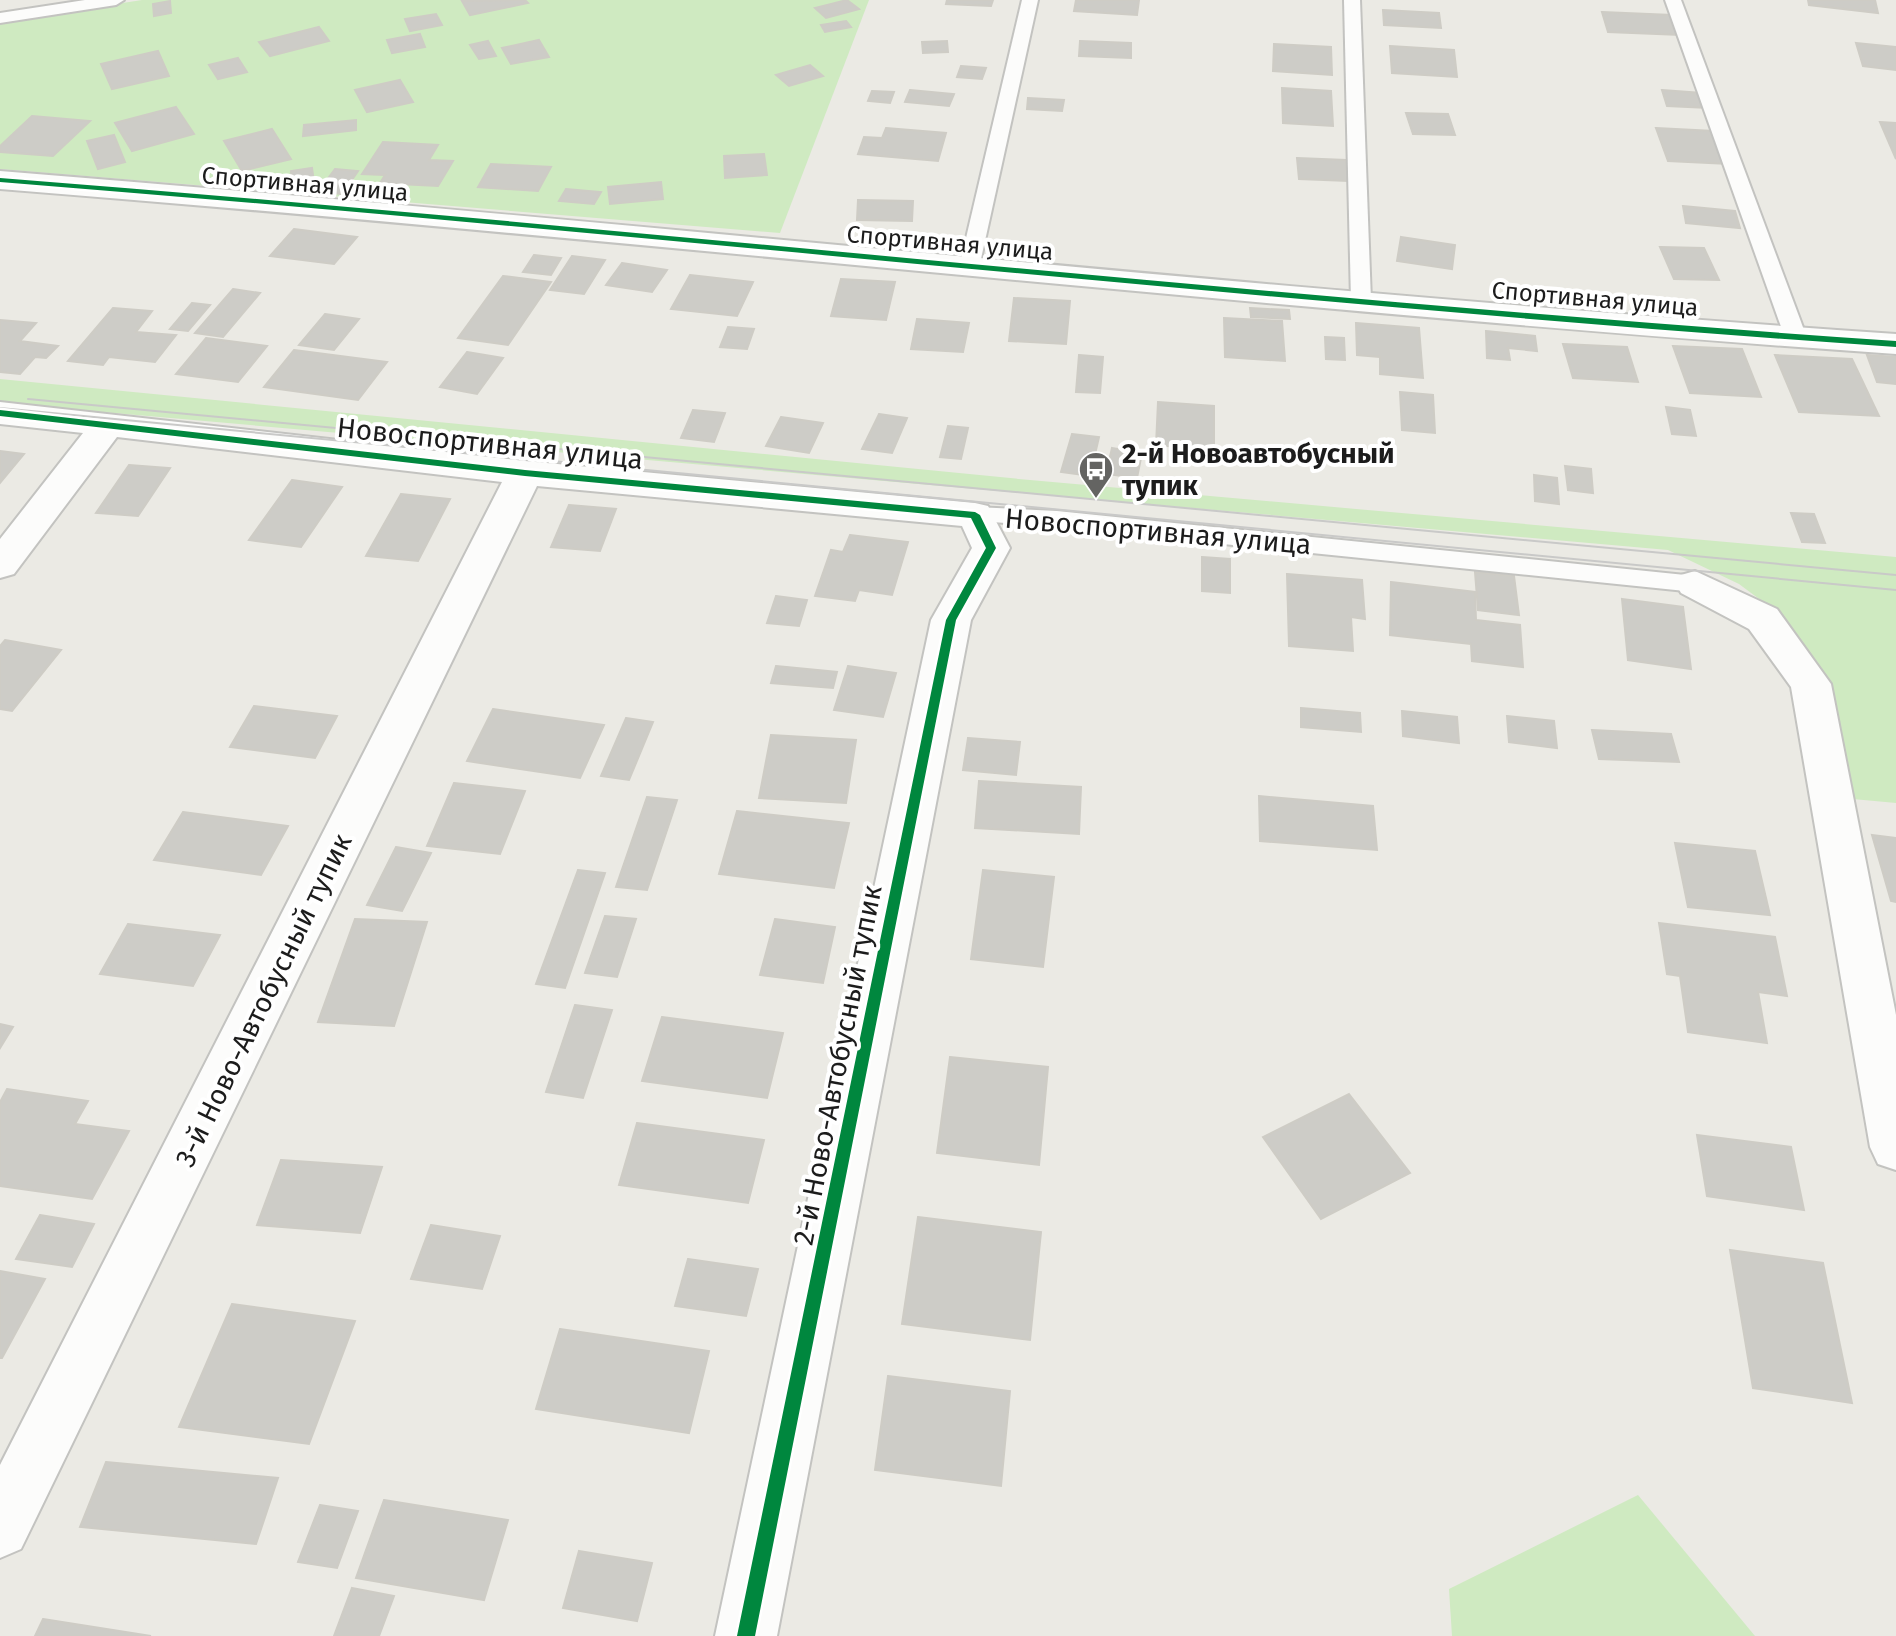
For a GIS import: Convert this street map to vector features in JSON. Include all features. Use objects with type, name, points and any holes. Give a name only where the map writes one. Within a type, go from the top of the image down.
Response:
[{"type":"street","name":"Спортивная улица","points":[[0,180],[969,268],[1896,344]]},
{"type":"street","name":"Новоспортивная улица","points":[[0,413],[525,473],[975,515]]},
{"type":"street","points":[[0,565],[108,425]]},
{"type":"street","name":"3-й Ново-Автобусный тупик","points":[[0,1528],[525,473]]},
{"type":"street","name":"2-й Ново-Автобусный тупик","points":[[746,1636],[951,620],[991,548],[975,515]]},
{"type":"street","points":[[1695,584],[1763,619],[1811,684],[1896,1147]]},
{"type":"lane","points":[[0,18],[116,0]]},
{"type":"lane","points":[[969,268],[1030,0]]},
{"type":"lane","points":[[1352,0],[1361,301]]},
{"type":"lane","points":[[1673,0],[1796,338]]},
{"type":"lane","name":"Новоспортивная улица","points":[[975,515],[1057,519],[1695,584]]},
{"type":"green space","points":[[142,0],[869,0],[780,233],[0,169],[0,22]]},
{"type":"green space","points":[[0,379],[1030,480],[1896,557],[1896,803],[1842,798],[1823,685],[1782,616],[1739,584],[1668,550],[0,403]]},
{"type":"green space","points":[[1638,1495],[1755,1636],[1452,1636],[1449,1589]]},
{"type":"building","points":[[525,0],[528,3],[470,15],[462,1]]},
{"type":"building","points":[[847,0],[859,9],[826,18],[815,8]]},
{"type":"building","points":[[947,0],[993,0],[991,6],[946,4]]},
{"type":"building","points":[[1076,0],[1139,0],[1137,15],[1074,11]]},
{"type":"building","points":[[1808,0],[1875,0],[1878,13],[1809,5]]},
{"type":"building","points":[[170,1],[171,13],[154,16],[153,4]]},
{"type":"building","points":[[1383,10],[1439,13],[1441,28],[1384,25]]},
{"type":"building","points":[[1602,12],[1672,15],[1680,35],[1608,32]]},
{"type":"building","points":[[436,14],[442,25],[410,31],[405,19]]},
{"type":"building","points":[[846,21],[851,27],[825,32],[821,25]]},
{"type":"building","points":[[319,27],[329,41],[270,56],[259,42]]},
{"type":"building","points":[[420,34],[425,47],[392,53],[387,40]]},
{"type":"building","points":[[539,40],[549,57],[511,64],[502,48]]},
{"type":"building","points":[[488,41],[496,56],[479,59],[470,45]]},
{"type":"building","points":[[947,41],[948,52],[923,53],[922,42]]},
{"type":"building","points":[[1080,41],[1131,43],[1131,58],[1079,56]]},
{"type":"building","points":[[1856,43],[1896,47],[1896,70],[1863,66]]},
{"type":"building","points":[[1274,44],[1331,47],[1332,75],[1273,71]]},
{"type":"building","points":[[1390,46],[1454,50],[1457,77],[1392,73]]},
{"type":"building","points":[[158,51],[169,76],[112,89],[101,64]]},
{"type":"building","points":[[238,58],[247,72],[218,79],[209,65]]},
{"type":"building","points":[[810,65],[823,76],[789,86],[776,75]]},
{"type":"building","points":[[961,66],[986,68],[982,79],[957,77]]},
{"type":"building","points":[[400,80],[413,102],[367,112],[355,90]]},
{"type":"building","points":[[1282,88],[1331,91],[1333,126],[1283,123]]},
{"type":"building","points":[[910,90],[954,94],[949,106],[905,102]]},
{"type":"building","points":[[1662,90],[1702,93],[1708,108],[1667,106]]},
{"type":"building","points":[[872,91],[894,92],[890,103],[868,101]]},
{"type":"building","points":[[1028,98],[1064,100],[1062,111],[1027,109]]},
{"type":"building","points":[[176,107],[194,134],[132,151],[115,123]]},
{"type":"building","points":[[1406,113],[1448,114],[1455,135],[1413,134]]},
{"type":"building","points":[[32,116],[90,121],[53,156],[0,152],[0,146]]},
{"type":"building","points":[[356,120],[356,130],[303,136],[304,125]]},
{"type":"building","points":[[1880,122],[1896,123],[1896,159]]},
{"type":"building","points":[[886,128],[946,133],[938,161],[858,154],[864,137],[882,138]]},
{"type":"building","points":[[1656,128],[1714,131],[1728,164],[1668,161]]},
{"type":"building","points":[[272,129],[291,159],[242,171],[224,141]]},
{"type":"building","points":[[114,135],[125,162],[98,169],[87,141]]},
{"type":"building","points":[[383,142],[438,145],[429,160],[453,161],[438,186],[380,183],[385,175],[362,174]]},
{"type":"building","points":[[764,154],[767,175],[725,178],[724,156]]},
{"type":"building","points":[[1297,158],[1346,160],[1348,181],[1299,179]]},
{"type":"building","points":[[491,164],[551,167],[538,191],[478,187]]},
{"type":"building","points":[[312,168],[314,182],[292,185],[291,171]]},
{"type":"building","points":[[335,169],[358,171],[342,194],[318,192]]},
{"type":"building","points":[[661,182],[663,199],[610,204],[608,187]]},
{"type":"building","points":[[566,189],[601,192],[594,204],[559,201]]},
{"type":"building","points":[[858,200],[913,201],[912,221],[857,220]]},
{"type":"building","points":[[1683,206],[1735,211],[1740,228],[1686,223]]},
{"type":"building","points":[[294,229],[357,237],[334,264],[270,256]]},
{"type":"building","points":[[1401,237],[1455,245],[1452,269],[1397,261]]},
{"type":"building","points":[[1660,247],[1704,248],[1719,280],[1674,279]]},
{"type":"building","points":[[534,255],[561,258],[551,275],[523,272]]},
{"type":"building","points":[[572,256],[605,260],[584,294],[550,290]]},
{"type":"building","points":[[622,263],[667,270],[652,292],[606,285]]},
{"type":"building","points":[[690,275],[753,282],[737,316],[671,309]]},
{"type":"building","points":[[503,276],[551,282],[508,345],[458,338]]},
{"type":"building","points":[[841,279],[895,282],[886,320],[831,316]]},
{"type":"building","points":[[233,289],[260,293],[223,337],[195,333]]},
{"type":"building","points":[[1014,298],[1070,301],[1066,344],[1009,341]]},
{"type":"building","points":[[192,303],[210,305],[188,331],[170,329]]},
{"type":"building","points":[[113,308],[152,311],[136,332],[176,335],[155,362],[109,357],[103,365],[68,361]]},
{"type":"building","points":[[1250,308],[1289,310],[1290,319],[1251,317]]},
{"type":"building","points":[[325,314],[359,319],[334,350],[299,345]]},
{"type":"building","points":[[1224,318],[1282,321],[1285,361],[1225,357]]},
{"type":"building","points":[[917,319],[969,323],[963,352],[911,349]]},
{"type":"building","points":[[0,320],[36,323],[20,341],[58,346],[46,358],[35,357],[20,374],[0,372]]},
{"type":"building","points":[[1356,323],[1419,328],[1423,378],[1380,374],[1380,357],[1357,355]]},
{"type":"building","points":[[728,327],[754,329],[747,349],[720,347]]},
{"type":"building","points":[[1486,331],[1535,336],[1537,351],[1508,348],[1510,360],[1487,358]]},
{"type":"building","points":[[1325,337],[1344,338],[1345,360],[1326,359]]},
{"type":"building","points":[[206,338],[267,346],[238,382],[176,374]]},
{"type":"building","points":[[1563,344],[1627,347],[1638,382],[1573,378]]},
{"type":"building","points":[[1673,346],[1742,349],[1761,397],[1690,393]]},
{"type":"building","points":[[294,350],[387,362],[358,400],[264,387]]},
{"type":"building","points":[[467,352],[503,358],[477,394],[440,387]]},
{"type":"building","points":[[1079,355],[1103,357],[1100,393],[1076,392]]},
{"type":"building","points":[[1775,355],[1852,359],[1879,416],[1799,412]]},
{"type":"building","points":[[1867,355],[1896,357],[1896,384],[1877,382]]},
{"type":"building","points":[[1400,392],[1433,395],[1435,433],[1402,430]]},
{"type":"building","points":[[1158,402],[1214,406],[1214,450],[1156,445]]},
{"type":"building","points":[[1666,407],[1690,410],[1696,436],[1672,434]]},
{"type":"building","points":[[693,410],[725,413],[714,442],[681,438]]},
{"type":"building","points":[[879,414],[907,418],[892,453],[862,449]]},
{"type":"building","points":[[781,417],[823,423],[809,453],[766,446]]},
{"type":"building","points":[[948,426],[968,428],[961,459],[940,457]]},
{"type":"building","points":[[1072,434],[1099,437],[1090,476],[1061,472]]},
{"type":"building","points":[[1112,448],[1142,453],[1137,478],[1106,474]]},
{"type":"building","points":[[0,451],[24,454],[0,483]]},
{"type":"building","points":[[129,465],[170,468],[138,516],[96,513]]},
{"type":"building","points":[[1565,466],[1591,469],[1593,493],[1568,490]]},
{"type":"building","points":[[1534,475],[1557,478],[1559,504],[1535,501]]},
{"type":"building","points":[[292,480],[342,487],[301,547],[249,540]]},
{"type":"building","points":[[401,494],[450,499],[418,561],[366,556]]},
{"type":"building","points":[[569,505],[616,509],[600,551],[551,547]]},
{"type":"building","points":[[1791,513],[1814,514],[1825,543],[1802,542]]},
{"type":"building","points":[[850,535],[908,542],[892,595],[859,590],[855,601],[815,596],[831,550],[843,552]]},
{"type":"building","points":[[1202,557],[1230,559],[1230,593],[1202,591]]},
{"type":"building","points":[[1475,572],[1514,576],[1519,615],[1478,610]]},
{"type":"building","points":[[1287,574],[1362,580],[1365,619],[1351,617],[1353,651],[1289,646]]},
{"type":"building","points":[[1391,582],[1475,592],[1476,620],[1520,625],[1523,667],[1472,661],[1471,644],[1390,635]]},
{"type":"building","points":[[776,596],[807,600],[799,626],[767,623]]},
{"type":"building","points":[[1622,599],[1683,607],[1691,669],[1628,660]]},
{"type":"building","points":[[5,640],[61,650],[12,711],[0,709],[0,646]]},
{"type":"building","points":[[776,666],[837,672],[833,688],[771,683]]},
{"type":"building","points":[[848,666],[896,673],[883,717],[834,710]]},
{"type":"building","points":[[254,706],[337,716],[315,758],[230,747]]},
{"type":"building","points":[[1301,708],[1360,713],[1361,732],[1301,727]]},
{"type":"building","points":[[493,709],[604,725],[580,778],[467,761]]},
{"type":"building","points":[[1402,711],[1457,717],[1459,743],[1403,736]]},
{"type":"building","points":[[1507,716],[1554,721],[1557,748],[1509,742]]},
{"type":"building","points":[[626,718],[653,722],[629,780],[601,776]]},
{"type":"building","points":[[1592,730],[1671,734],[1679,762],[1599,759]]},
{"type":"building","points":[[771,735],[856,740],[846,803],[759,798]]},
{"type":"building","points":[[968,738],[1020,742],[1016,775],[963,770]]},
{"type":"building","points":[[979,781],[1081,787],[1079,834],[975,828]]},
{"type":"building","points":[[454,783],[525,791],[500,854],[427,846]]},
{"type":"building","points":[[1259,796],[1373,806],[1377,850],[1260,841]]},
{"type":"building","points":[[647,797],[677,800],[647,890],[616,887]]},
{"type":"building","points":[[737,811],[849,823],[834,888],[719,874]]},
{"type":"building","points":[[183,812],[288,826],[261,875],[154,860]]},
{"type":"building","points":[[1872,835],[1896,838],[1896,902],[1891,901]]},
{"type":"building","points":[[1675,843],[1755,851],[1770,915],[1688,907]]},
{"type":"building","points":[[396,847],[431,853],[402,911],[367,905]]},
{"type":"building","points":[[578,870],[605,873],[565,988],[536,984]]},
{"type":"building","points":[[983,870],[1054,877],[1043,967],[971,959]]},
{"type":"building","points":[[605,916],[636,919],[617,977],[585,973]]},
{"type":"building","points":[[355,919],[427,922],[394,1026],[318,1022]]},
{"type":"building","points":[[775,919],[835,927],[823,983],[760,975]]},
{"type":"building","points":[[1659,923],[1775,937],[1787,996],[1758,992],[1767,1043],[1688,1032],[1680,976],[1667,974]]},
{"type":"building","points":[[128,924],[220,935],[193,986],[100,974]]},
{"type":"building","points":[[575,1005],[612,1010],[583,1098],[546,1092]]},
{"type":"building","points":[[662,1017],[783,1033],[767,1098],[642,1081]]},
{"type":"building","points":[[0,1024],[13,1027],[0,1048]]},
{"type":"building","points":[[950,1057],[1048,1067],[1039,1165],[937,1153]]},
{"type":"building","points":[[7,1089],[88,1101],[75,1124],[129,1131],[92,1199],[0,1186],[0,1102]]},
{"type":"building","points":[[1349,1094],[1410,1173],[1321,1219],[1263,1137]]},
{"type":"building","points":[[637,1123],[764,1140],[748,1203],[619,1185]]},
{"type":"building","points":[[1697,1135],[1791,1147],[1804,1210],[1707,1196]]},
{"type":"building","points":[[281,1160],[382,1167],[360,1233],[257,1225]]},
{"type":"building","points":[[40,1215],[94,1224],[72,1267],[16,1259]]},
{"type":"building","points":[[918,1217],[1041,1232],[1030,1340],[902,1324]]},
{"type":"building","points":[[431,1225],[500,1236],[482,1289],[411,1279]]},
{"type":"building","points":[[1730,1250],[1823,1263],[1852,1403],[1753,1388]]},
{"type":"building","points":[[688,1259],[758,1269],[746,1316],[675,1306]]},
{"type":"building","points":[[0,1271],[45,1279],[2,1358],[0,1358]]},
{"type":"building","points":[[232,1304],[355,1321],[309,1444],[179,1427]]},
{"type":"building","points":[[560,1329],[709,1351],[689,1433],[536,1409]]},
{"type":"building","points":[[888,1376],[1010,1391],[1001,1486],[875,1470]]},
{"type":"building","points":[[106,1462],[278,1478],[256,1544],[80,1527]]},
{"type":"building","points":[[384,1500],[508,1520],[484,1600],[356,1578]]},
{"type":"building","points":[[320,1505],[358,1511],[337,1568],[298,1562]]},
{"type":"building","points":[[579,1551],[652,1563],[637,1621],[563,1608]]},
{"type":"building","points":[[352,1588],[394,1596],[379,1636],[334,1636]]},
{"type":"building","points":[[43,1619],[151,1636],[35,1636]]},
{"type":"tram line","points":[[28,399],[1896,575]]},
{"type":"tram line","points":[[0,408],[1896,590]]},
{"type":"cycle path","points":[[0,180],[474,220],[1422,308],[1896,344]]},
{"type":"cycle path","points":[[0,413],[525,473],[975,515],[991,548],[951,620],[746,1636]]},
{"type":"place","name":"2-й Новоавтобусный тупик","points":[[1096,500]]}]
